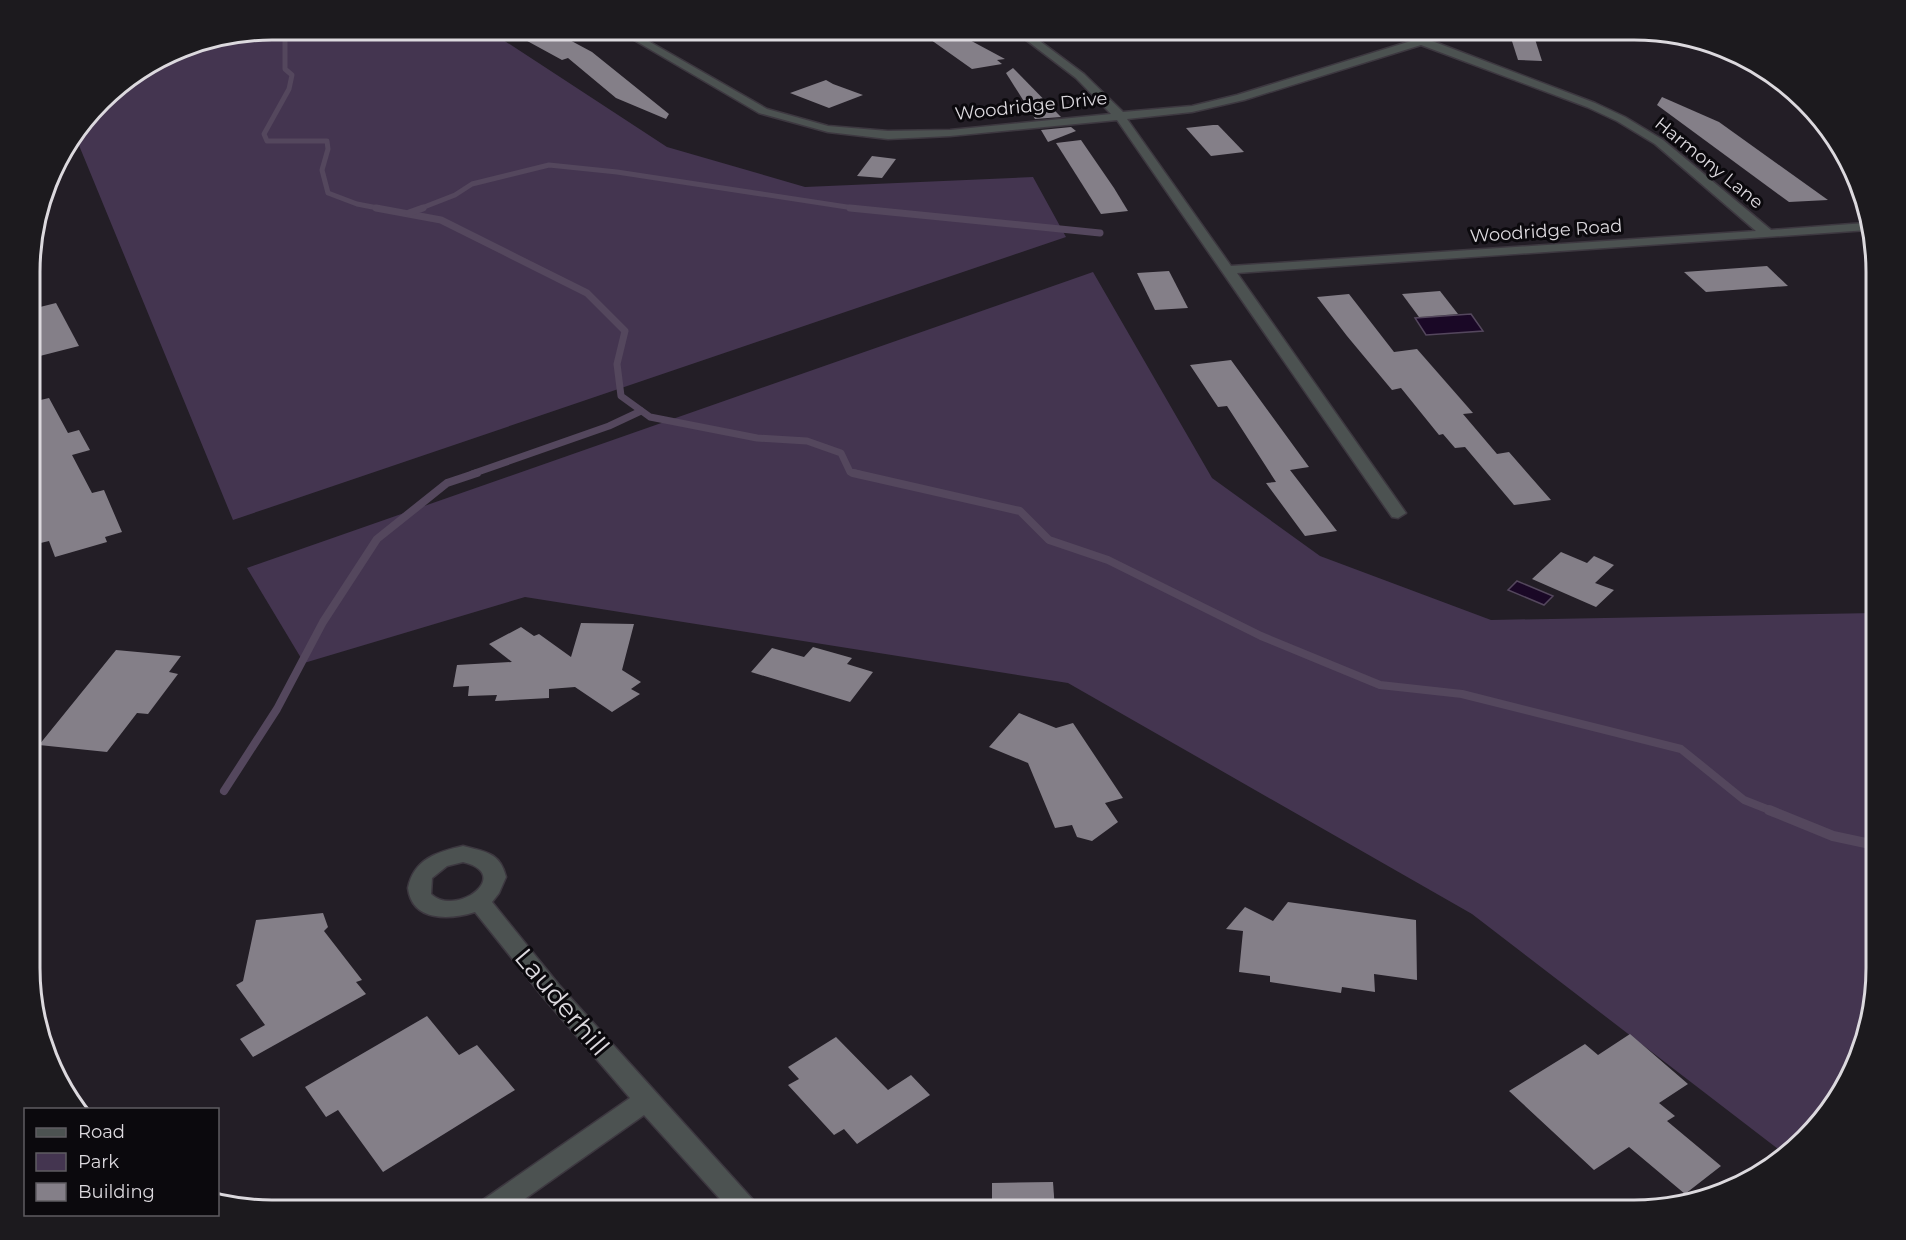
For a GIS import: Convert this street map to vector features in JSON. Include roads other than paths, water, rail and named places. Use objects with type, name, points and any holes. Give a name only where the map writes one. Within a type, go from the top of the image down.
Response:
[{"type":"street","name":"Woodridge Drive","points":[[641,41],[763,111],[828,129],[867,134],[909,135],[1192,109],[1240,98],[1422,41]]},
{"type":"street","points":[[1033,41],[1080,76],[1119,115],[1398,513]]},
{"type":"street","name":"Harmony Lane","points":[[1422,41],[1591,105],[1630,124],[1673,153],[1768,234]]},
{"type":"street","name":"Woodridge Road","points":[[1228,270],[1861,227]]},
{"type":"street","name":"Lauderhill","points":[[479,902],[551,991],[737,1200]]},
{"type":"street","points":[[503,1200],[646,1100]]},
{"type":"waterway","points":[[285,41],[285,69],[292,75],[289,89],[264,134],[267,141],[327,141],[328,149],[322,170],[328,193],[357,204],[383,209]]},
{"type":"waterway","points":[[419,209],[455,195],[472,184],[549,165],[617,172],[860,209]]},
{"type":"waterway","points":[[376,208],[441,220],[587,293],[625,331],[617,364],[621,396],[650,417],[757,438],[807,441],[841,453],[850,472],[859,474]]},
{"type":"waterway","points":[[409,213],[423,208]]},
{"type":"waterway","points":[[850,208],[860,209]]},
{"type":"waterway","points":[[860,209],[1100,233]]},
{"type":"waterway","points":[[472,474],[609,426],[641,411]]},
{"type":"waterway","points":[[224,791],[277,709],[323,622],[377,539],[447,483],[477,473]]},
{"type":"waterway","points":[[853,473],[1020,511],[1049,540],[1108,560],[1261,636],[1380,685],[1462,694],[1681,749],[1744,800],[1772,811]]},
{"type":"waterway","points":[[1769,810],[1833,836],[1866,843]]}]
